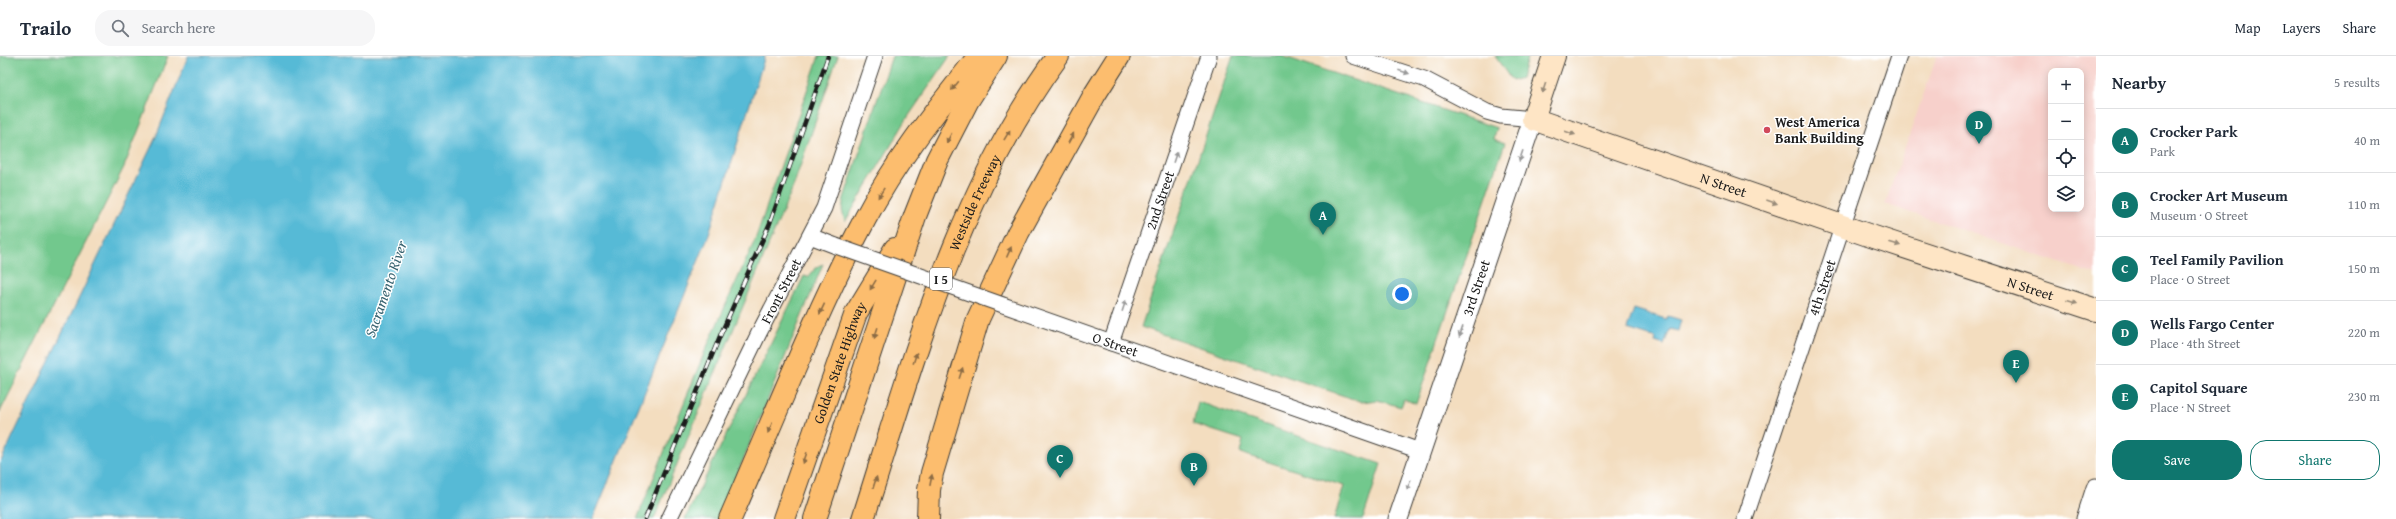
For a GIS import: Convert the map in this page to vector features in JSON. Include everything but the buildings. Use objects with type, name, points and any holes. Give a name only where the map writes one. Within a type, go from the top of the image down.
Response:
[{"type":"highway","points":[[730,519],[810,336],[865,218],[924,125],[979,56]]},
{"type":"highway","points":[[815,519],[915,216],[941,154],[968,100],[996,56]]},
{"type":"highway","name":"Westside Freeway","points":[[864,519],[932,304],[963,224],[997,152],[1058,56]]},
{"type":"highway","points":[[928,519],[929,490],[932,473],[978,319],[1018,233],[1095,94],[1120,56]]},
{"type":"highway","name":"Golden State Highway","points":[[784,519],[856,313],[915,216]]},
{"type":"main road","name":"3rd Street","points":[[1533,119],[1554,56]]},
{"type":"main road","name":"N Street","points":[[1533,119],[1841,225],[2096,310]]},
{"type":"street","name":"Front Street","points":[[669,519],[759,333],[824,208],[875,56]]},
{"type":"street","name":"2nd Street","points":[[1111,343],[1209,56]]},
{"type":"street","name":"N Street","points":[[1353,56],[1424,79],[1494,114],[1533,119]]},
{"type":"street","name":"4th Street","points":[[1745,519],[1841,225],[1899,56]]},
{"type":"street","name":"3rd Street","points":[[1398,519],[1533,119]]},
{"type":"street","name":"O Street","points":[[810,236],[1420,451]]},
{"type":"street","points":[[2086,519],[2096,488]]},
{"type":"shaded area","points":[[1937,56],[2096,56],[2096,275],[1885,204]]},
{"type":"green space","points":[[0,56],[168,56],[124,167],[0,412]]},
{"type":"green space","points":[[819,56],[838,56],[793,187],[654,519],[637,519],[705,351],[755,240]]},
{"type":"green space","points":[[892,56],[950,56],[908,117],[845,222],[842,210],[844,198]]},
{"type":"green space","points":[[1233,56],[1282,56],[1497,128],[1494,139],[1505,143],[1416,404],[1404,399],[1401,407],[1377,400],[1362,402],[1141,327]]},
{"type":"green space","points":[[1495,56],[1528,56],[1521,78],[1512,81]]},
{"type":"green space","points":[[823,264],[719,519],[685,519],[804,276],[808,277],[818,266]]},
{"type":"green space","points":[[1198,402],[1381,464],[1363,519],[1334,519],[1344,486],[1240,453],[1243,440],[1193,424]]},
{"type":"water","name":"Sacramento River","points":[[188,56],[765,56],[707,240],[593,519],[0,519],[0,463],[155,139]]},
{"type":"water","points":[[1634,309],[1666,319],[1668,316],[1681,320],[1678,331],[1670,329],[1664,345],[1655,342],[1656,338],[1627,329]]},
{"type":"railway","points":[[645,519],[720,336],[770,223],[828,56]]},
{"type":"place","name":"West America Bank Building","points":[[1767,130]]},
{"type":"place","name":"Wells Fargo Center","points":[[1979,144]]},
{"type":"place","name":"Crocker Park","points":[[1323,235]]},
{"type":"place","name":"Capitol Square","points":[[2016,383]]},
{"type":"place","name":"Teel Family Pavilion","points":[[1060,478]]},
{"type":"place","name":"Crocker Art Museum","points":[[1194,486]]}]
